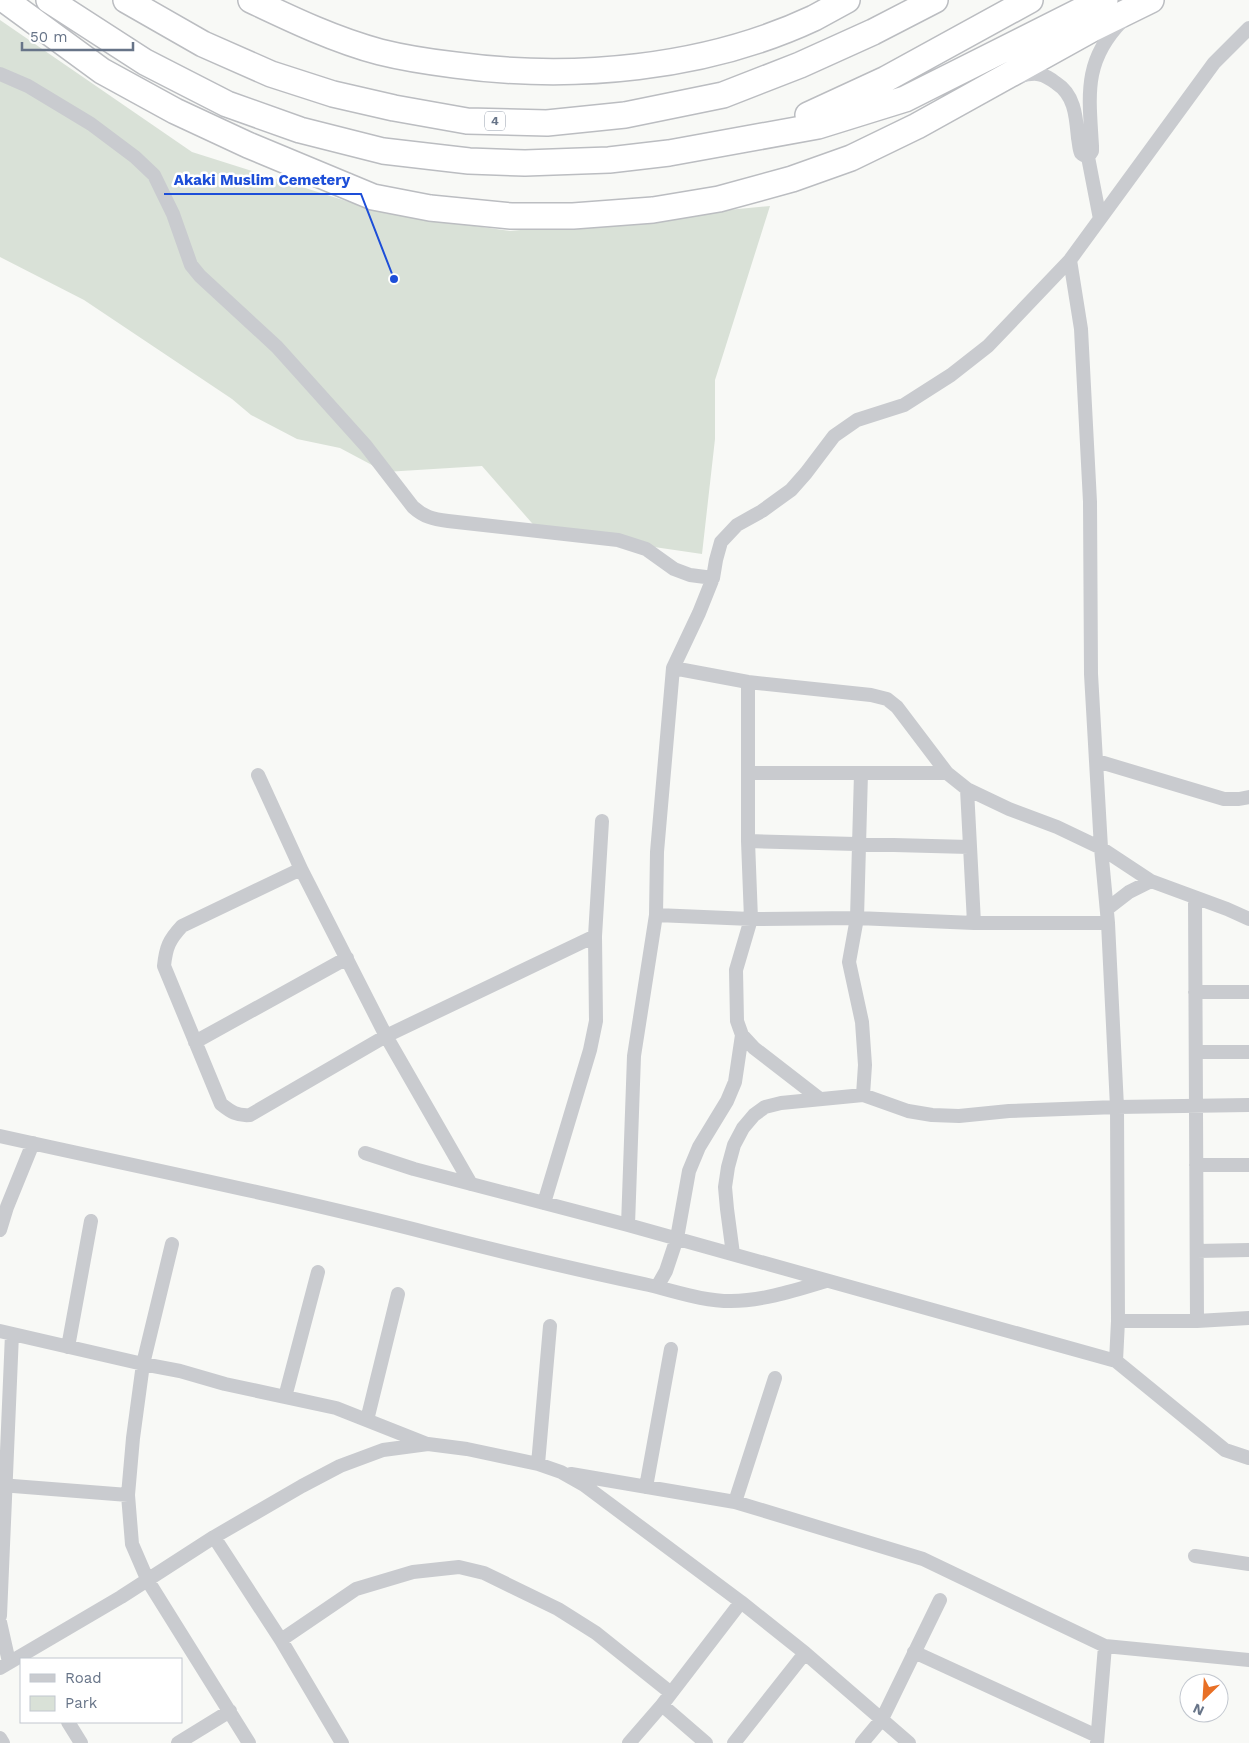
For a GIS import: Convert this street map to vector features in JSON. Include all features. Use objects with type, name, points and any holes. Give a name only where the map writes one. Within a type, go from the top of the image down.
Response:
[{"type":"highway","points":[[5,0],[102,71],[174,111],[248,145],[373,197],[430,208],[511,216],[573,216],[653,210],[719,199],[792,179],[851,158],[917,126],[1092,29],[1143,4]]},
{"type":"highway","points":[[49,0],[146,62],[227,104],[300,130],[382,151],[469,161],[525,163],[609,160],[669,153],[818,126],[905,99],[1105,0]]},
{"type":"highway","name":"4","points":[[126,0],[203,44],[272,74],[333,94],[394,108],[467,121],[547,123],[625,115],[723,94],[800,65],[873,32],[935,0]]},
{"type":"highway","points":[[251,0],[341,40],[382,52],[439,63],[497,71],[548,73],[606,70],[664,63],[703,55],[756,40],[813,18],[839,2]]},
{"type":"highway","points":[[873,32],[911,0]]},
{"type":"highway","points":[[712,145],[810,115],[886,78],[1030,0]]},
{"type":"street","points":[[1100,219],[1088,157],[1092,151],[1090,79],[1098,55],[1110,33],[1143,4]]},
{"type":"street","points":[[628,1225],[634,1056],[656,915],[657,852],[673,668],[699,612],[712,578],[721,542],[737,525],[762,511],[792,490],[834,436],[857,420],[904,405],[951,375],[988,346],[1070,260],[1214,64],[1249,28]]},
{"type":"street","points":[[1004,79],[1035,73],[1061,86],[1071,99],[1076,113],[1079,147],[1082,153],[1088,157]]},
{"type":"street","points":[[0,74],[28,86],[91,124],[135,157],[154,175],[173,214],[191,265],[200,276],[277,347],[366,446],[412,507],[421,515],[432,519],[618,540],[646,549],[674,568],[690,575],[712,578]]},
{"type":"street","points":[[1070,260],[1081,329],[1090,502],[1091,674],[1117,1107],[1118,1321],[1116,1361]]},
{"type":"street","points":[[673,668],[748,682],[871,694],[887,699],[897,707],[947,772],[967,789],[1101,848],[1151,881],[1227,908],[1249,919]]},
{"type":"street","points":[[748,682],[748,841],[751,919],[736,970],[737,1021],[742,1035],[754,1048],[820,1099]]},
{"type":"street","points":[[1097,761],[1224,799],[1249,797]]},
{"type":"street","points":[[749,773],[947,772]]},
{"type":"street","points":[[861,773],[858,918],[849,962],[862,1022],[865,1065],[863,1095]]},
{"type":"street","points":[[258,776],[302,869],[386,1036],[470,1184]]},
{"type":"street","points":[[967,789],[974,923]]},
{"type":"street","points":[[544,1203],[594,1031],[596,998],[595,936],[602,821]]},
{"type":"street","points":[[748,841],[969,847]]},
{"type":"street","points":[[302,869],[182,926],[170,940],[166,953],[164,966],[221,1104],[240,1116],[250,1115],[386,1036],[595,936]]},
{"type":"street","points":[[656,915],[751,919],[858,918],[974,923],[1107,916],[1130,892],[1151,881]]},
{"type":"street","points":[[1195,898],[1197,1321]]},
{"type":"street","points":[[195,1042],[347,958]]},
{"type":"street","points":[[1195,992],[1249,992]]},
{"type":"street","points":[[657,1287],[666,1271],[677,1238],[688,1171],[699,1147],[727,1101],[735,1082],[742,1035]]},
{"type":"street","points":[[1196,1052],[1249,1052]]},
{"type":"street","points":[[734,1254],[726,1209],[725,1187],[734,1145],[743,1128],[754,1115],[765,1107],[781,1103],[863,1095],[908,1111],[932,1115],[959,1116],[1009,1111],[1249,1105]]},
{"type":"street","points":[[0,1136],[373,1218],[553,1264],[657,1287],[698,1299],[732,1302],[787,1293],[827,1280]]},
{"type":"street","points":[[0,1230],[7,1207],[33,1143]]},
{"type":"street","points":[[365,1153],[414,1170],[677,1238],[1116,1361],[1225,1450],[1249,1458]]},
{"type":"street","points":[[1196,1165],[1249,1165]]},
{"type":"street","points":[[68,1347],[91,1221]]},
{"type":"street","points":[[172,1244],[143,1364],[132,1438],[128,1495],[132,1544],[148,1581],[249,1743]]},
{"type":"street","points":[[1197,1251],[1249,1250]]},
{"type":"street","points":[[285,1397],[318,1272]]},
{"type":"street","points":[[367,1420],[398,1294]]},
{"type":"street","points":[[1118,1321],[1197,1321],[1249,1318]]},
{"type":"street","points":[[538,1464],[550,1326]]},
{"type":"street","points":[[0,1616],[6,1332],[180,1371],[224,1384],[336,1408],[428,1444],[467,1449],[538,1464],[561,1472],[735,1502],[923,1559],[1105,1646],[1249,1660]]},
{"type":"street","points":[[646,1487],[671,1349]]},
{"type":"street","points":[[735,1502],[775,1378]]},
{"type":"street","points":[[30,1655],[214,1537],[302,1486],[340,1466],[383,1450],[428,1444]]},
{"type":"street","points":[[561,1472],[610,1504],[741,1602],[805,1653],[909,1743]]},
{"type":"street","points":[[3,1485],[128,1495]]},
{"type":"street","points":[[214,1537],[282,1640],[342,1743]]},
{"type":"street","points":[[1195,1556],[1249,1564]]},
{"type":"street","points":[[282,1640],[356,1589],[413,1572],[459,1568],[484,1573],[558,1609],[596,1634],[671,1693]]},
{"type":"street","points":[[862,1743],[882,1719],[940,1600]]},
{"type":"street","points":[[629,1743],[662,1705],[741,1602]]},
{"type":"street","points":[[0,1622],[4,1665],[20,1659]]},
{"type":"street","points":[[914,1652],[1097,1740],[1105,1646]]},
{"type":"street","points":[[734,1743],[805,1653]]},
{"type":"street","points":[[662,1705],[706,1743]]},
{"type":"street","points":[[178,1743],[230,1711]]},
{"type":"street","points":[[69,1723],[81,1743]]},
{"type":"street","points":[[0,1738],[3,1743]]},
{"type":"green space","points":[[0,20],[192,152],[384,213],[510,231],[770,206],[715,380],[715,439],[702,554],[538,530],[482,466],[385,472],[340,448],[297,439],[251,415],[232,399],[84,300],[0,257]]},
{"type":"place","name":"Akaki Muslim Cemetery","points":[[394,279]]}]
